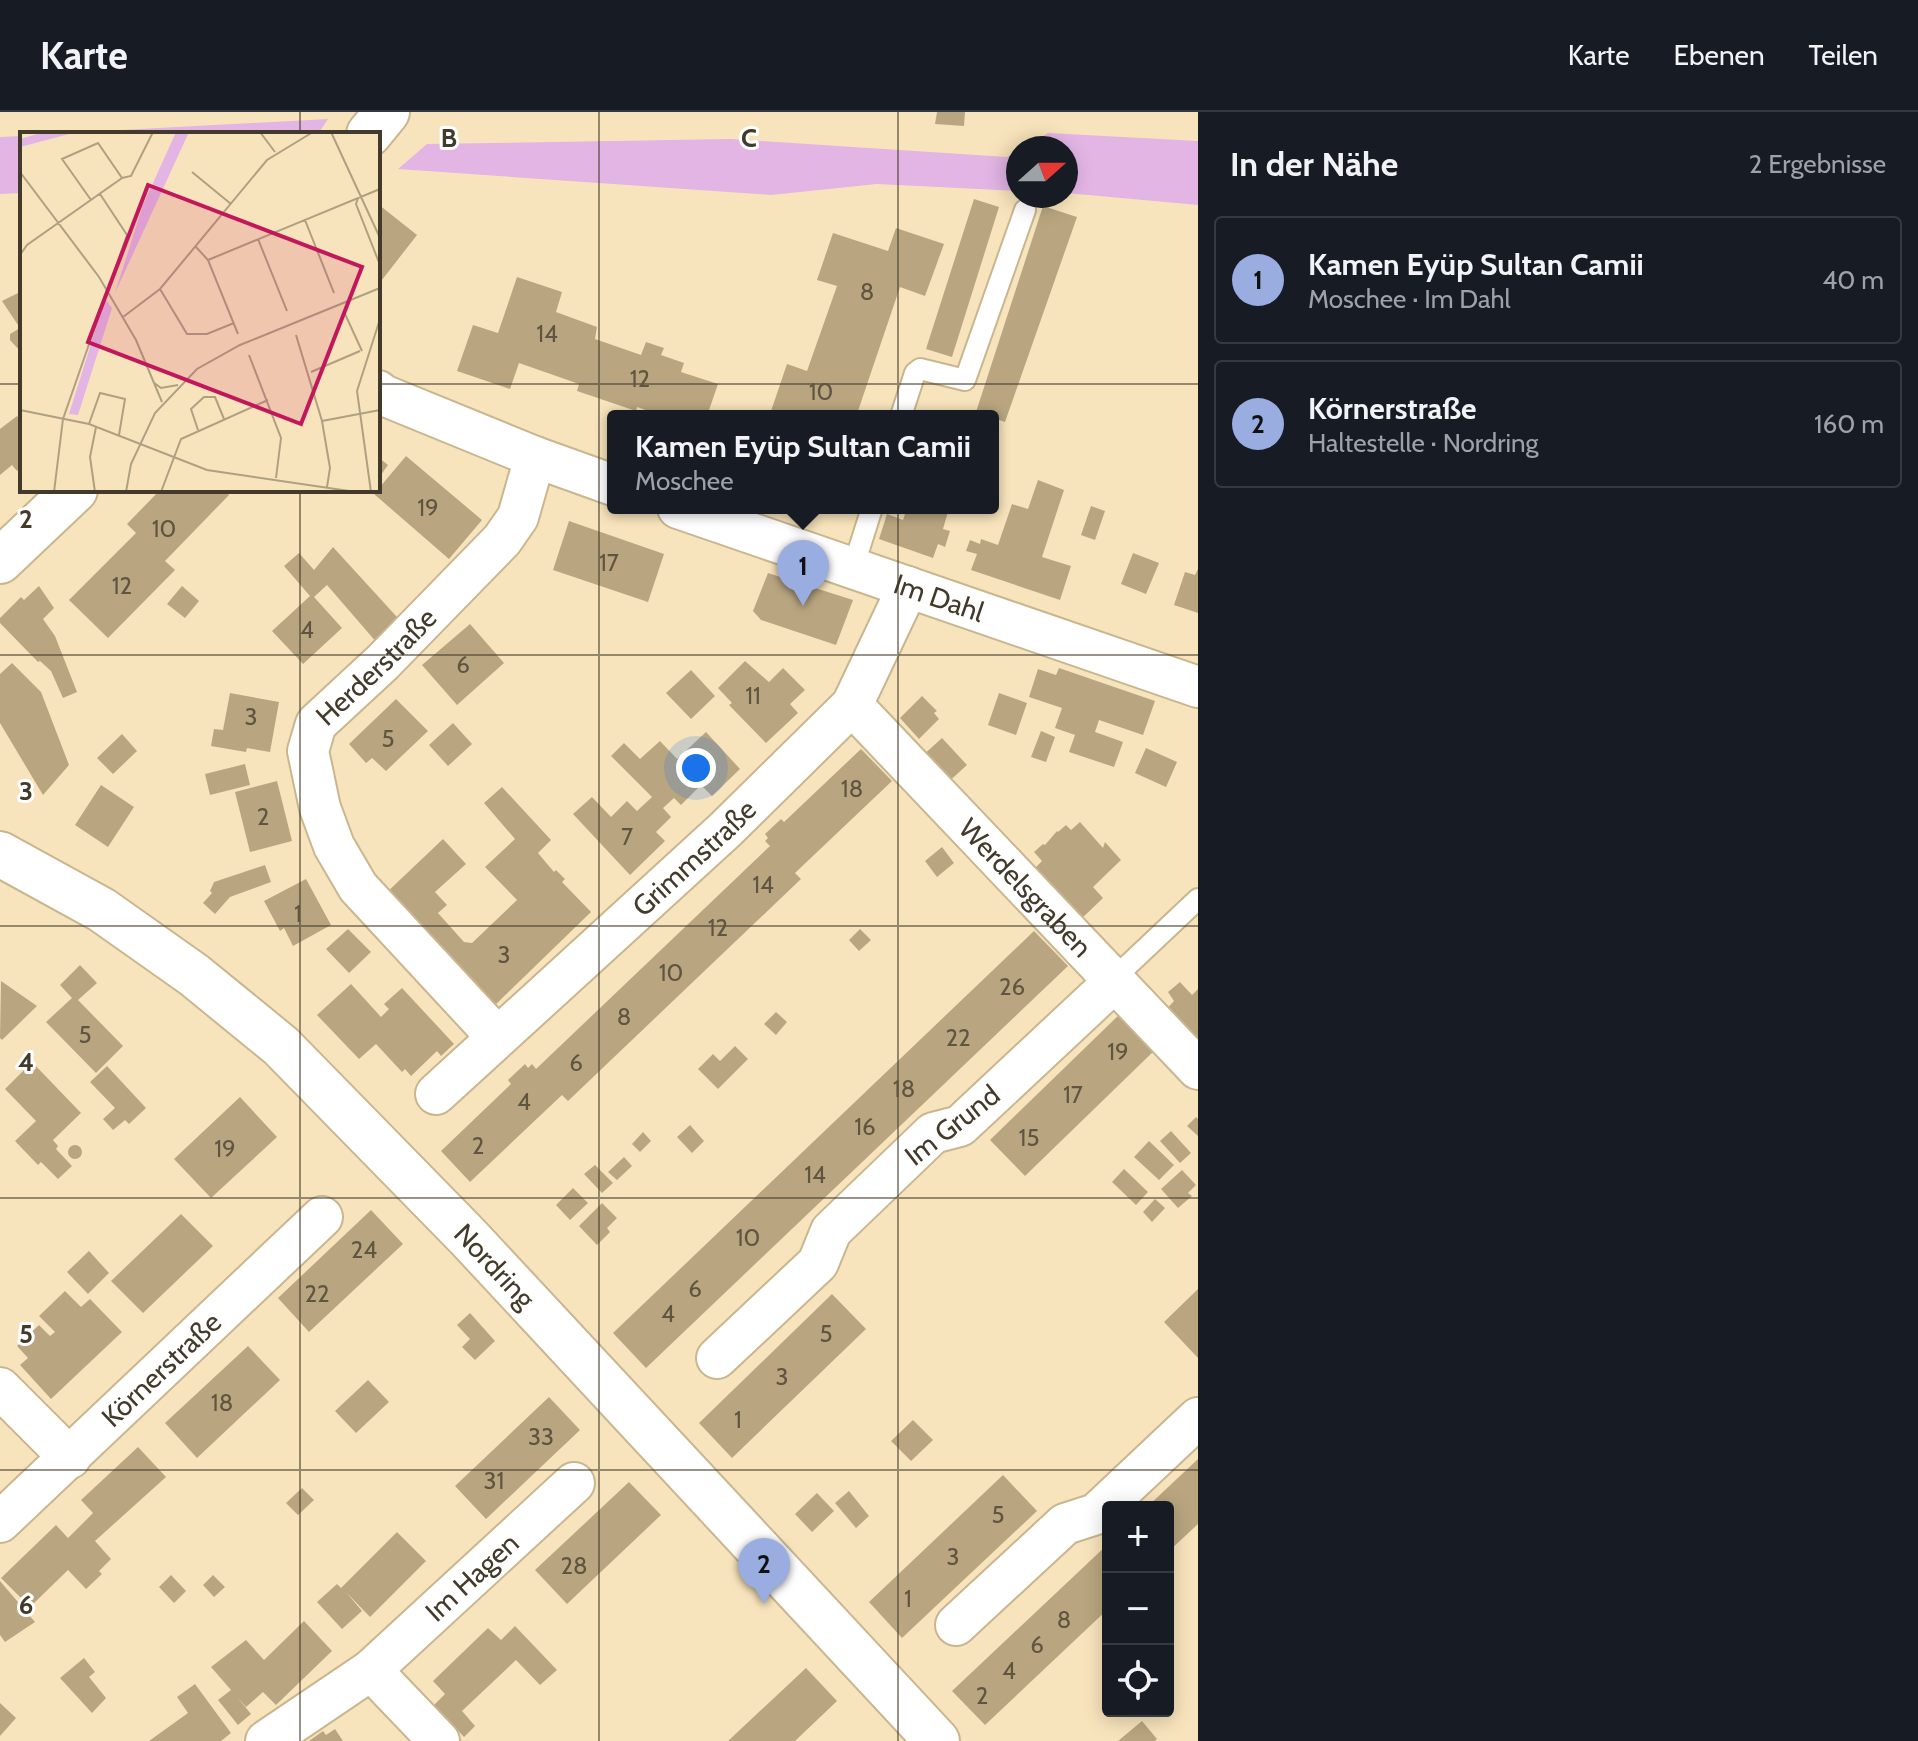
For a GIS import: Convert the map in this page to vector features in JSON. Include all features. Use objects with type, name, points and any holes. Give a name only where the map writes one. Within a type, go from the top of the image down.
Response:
[{"type":"main road","points":[[371,132],[387,112]]},
{"type":"main road","points":[[0,561],[73,492]]},
{"type":"main road","name":"Nordring","points":[[0,854],[102,910],[194,975],[281,1046],[478,1248],[937,1741]]},
{"type":"street","points":[[380,393],[535,457],[607,483]]},
{"type":"street","name":"Herderstraße","points":[[497,1037],[358,887],[334,846],[320,808],[308,751],[316,724],[383,662],[502,540],[518,517],[535,457]]},
{"type":"street","name":"Im Dahl","points":[[728,516],[853,568],[1198,687]]},
{"type":"street","name":"Grimmstraße","points":[[436,1094],[725,830],[852,705],[908,587]]},
{"type":"street","name":"Werdelsgraben","points":[[852,705],[1198,1069]]},
{"type":"street","name":"Im Grund","points":[[717,1358],[818,1263],[831,1231],[915,1150],[933,1133],[960,1126],[1115,981]]},
{"type":"street","name":"Körnerstraße","points":[[0,1522],[322,1217]]},
{"type":"street","points":[[0,1388],[70,1458]]},
{"type":"street","points":[[956,1625],[1065,1524],[1096,1514],[1198,1418]]},
{"type":"street","name":"Im Hagen","points":[[266,1741],[371,1670],[574,1483]]},
{"type":"street","points":[[371,1670],[439,1741]]},
{"type":"lane","points":[[903,410],[915,373],[920,369],[965,380],[1025,210]]},
{"type":"lane","points":[[853,568],[870,514]]},
{"type":"lane","name":"Im Grund","points":[[1115,981],[1198,899]]},
{"type":"shaded area","points":[[328,119],[319,132],[84,132]]},
{"type":"shaded area","points":[[1048,133],[1198,141],[1198,205],[1078,194],[1078,136],[1043,136]]},
{"type":"shaded area","points":[[20,136],[20,193],[0,194],[0,137]]},
{"type":"shaded area","points":[[731,139],[1006,157],[1006,190],[877,184],[771,195],[398,169],[427,144]]},
{"type":"building","points":[[937,112],[965,112],[964,126],[935,124]]},
{"type":"building","points":[[974,199],[999,207],[952,357],[926,349]]},
{"type":"building","points":[[380,206],[417,235],[380,282]]},
{"type":"building","points":[[1042,208],[1077,217],[1005,422],[999,420],[999,410],[977,410]]},
{"type":"building","points":[[896,228],[944,244],[925,296],[900,287],[858,410],[771,410],[787,364],[807,371],[837,286],[817,280],[833,233],[888,251]]},
{"type":"building","points":[[517,277],[562,292],[556,312],[597,327],[595,339],[641,355],[646,342],[664,348],[661,355],[684,363],[681,372],[718,384],[709,410],[646,410],[637,407],[633,410],[577,391],[579,384],[519,363],[510,389],[457,371],[473,325],[498,333]]},
{"type":"building","points":[[20,292],[20,328],[2,301]]},
{"type":"building","points":[[20,328],[20,351],[10,340],[10,334]]},
{"type":"building","points":[[17,416],[20,420],[20,469],[17,471],[12,465],[0,475],[0,429]]},
{"type":"building","points":[[406,456],[482,520],[449,559],[374,494],[380,492],[380,487]]},
{"type":"building","points":[[380,459],[388,465],[380,476]]},
{"type":"building","points":[[1038,480],[1064,490],[1042,557],[1071,566],[1060,600],[971,570],[977,554],[966,551],[970,540],[980,544],[981,539],[998,545],[1012,504],[1028,509]]},
{"type":"building","points":[[158,492],[227,492],[229,495],[165,561],[175,570],[108,638],[69,600],[136,533],[127,524]]},
{"type":"building","points":[[1091,506],[1105,511],[1095,540],[1081,535]]},
{"type":"building","points":[[887,514],[903,520],[905,514],[947,514],[943,529],[950,531],[945,547],[938,544],[933,558],[879,539]]},
{"type":"building","points":[[569,521],[664,554],[648,602],[553,570]]},
{"type":"building","points":[[333,547],[407,628],[384,651],[327,585],[314,597],[342,628],[303,664],[272,631],[310,596],[284,566],[299,553],[314,570]]},
{"type":"building","points":[[1133,553],[1159,563],[1146,594],[1121,584]]},
{"type":"building","points":[[1198,569],[1198,613],[1174,605],[1185,572],[1195,575]]},
{"type":"building","points":[[768,573],[853,600],[836,645],[761,620],[753,611]]},
{"type":"building","points":[[39,586],[54,608],[43,619],[55,636],[77,692],[63,698],[51,671],[0,623],[0,618],[21,597],[24,600]]},
{"type":"building","points":[[182,586],[199,601],[185,618],[167,604]]},
{"type":"building","points":[[470,624],[504,663],[457,705],[422,665]]},
{"type":"building","points":[[745,661],[769,682],[783,668],[805,690],[790,704],[798,713],[766,743],[729,705],[732,703],[718,688]]},
{"type":"building","points":[[12,663],[41,692],[69,765],[43,795],[0,723],[0,674]]},
{"type":"building","points":[[1059,668],[1155,701],[1143,735],[1099,720],[1095,732],[1123,742],[1114,767],[1069,752],[1075,735],[1055,728],[1062,708],[1029,697],[1038,669],[1056,675]]},
{"type":"building","points":[[691,670],[715,696],[691,719],[666,693]]},
{"type":"building","points":[[230,693],[279,702],[270,752],[247,748],[246,752],[211,746],[214,729],[223,730]]},
{"type":"building","points":[[999,693],[1027,703],[1016,735],[988,725]]},
{"type":"building","points":[[922,696],[937,711],[934,713],[939,719],[919,739],[900,718]]},
{"type":"building","points":[[396,699],[428,731],[386,771],[372,758],[366,763],[349,744]]},
{"type":"building","points":[[453,723],[472,744],[448,766],[429,745]]},
{"type":"building","points":[[1041,731],[1055,737],[1046,762],[1031,757]]},
{"type":"building","points":[[706,732],[740,769],[712,796],[701,785],[681,805],[674,798],[663,808],[671,817],[656,832],[665,841],[630,875],[573,814],[592,797],[611,817],[627,801],[637,811],[652,797],[611,756],[624,743],[640,759],[660,741],[677,759]]},
{"type":"building","points":[[122,734],[137,751],[113,774],[97,758]]},
{"type":"building","points":[[942,738],[967,765],[945,785],[920,758]]},
{"type":"building","points":[[1146,748],[1177,762],[1166,787],[1135,773]]},
{"type":"building","points":[[861,749],[892,781],[795,873],[801,879],[568,1101],[562,1095],[470,1182],[441,1151],[511,1084],[508,1080],[525,1064],[528,1068],[532,1064],[536,1069],[770,846],[765,841],[768,838],[765,834],[781,819],[784,822]]},
{"type":"building","points":[[245,764],[250,785],[210,795],[205,774]]},
{"type":"building","points":[[277,781],[292,841],[250,852],[235,792]]},
{"type":"building","points":[[101,785],[134,807],[108,847],[75,825]]},
{"type":"building","points":[[502,787],[551,840],[538,853],[554,872],[556,870],[565,879],[562,882],[591,912],[490,1010],[384,895],[443,839],[466,864],[435,892],[447,905],[438,913],[464,942],[472,943],[517,900],[485,867],[515,839],[484,803]]},
{"type":"building","points":[[1080,822],[1103,848],[1105,842],[1121,860],[1093,887],[1103,898],[1077,923],[1030,873],[1042,861],[1034,852],[1066,825],[1071,830]]},
{"type":"building","points":[[942,847],[954,863],[937,877],[925,861]]},
{"type":"building","points":[[265,865],[271,882],[230,897],[215,914],[203,903],[212,893],[214,882]]},
{"type":"building","points":[[306,879],[331,925],[293,946],[284,928],[280,931],[264,901]]},
{"type":"building","points":[[348,929],[371,952],[349,973],[326,949]]},
{"type":"building","points":[[860,929],[871,940],[859,951],[849,940]]},
{"type":"building","points":[[1034,931],[1068,966],[646,1368],[613,1333]]},
{"type":"building","points":[[80,965],[97,983],[78,1000],[123,1046],[96,1073],[46,1022],[72,998],[60,985]]},
{"type":"building","points":[[1,981],[37,1006],[2,1040],[0,1038]]},
{"type":"building","points":[[1180,982],[1192,995],[1198,989],[1198,1049],[1163,1013],[1174,1001],[1168,992]]},
{"type":"building","points":[[351,984],[381,1017],[389,1009],[384,1004],[402,988],[454,1044],[441,1056],[437,1051],[411,1076],[405,1069],[402,1072],[376,1044],[359,1059],[317,1015]]},
{"type":"building","points":[[776,1012],[787,1022],[776,1035],[764,1024]]},
{"type":"building","points":[[1122,1012],[1157,1048],[1025,1176],[990,1140]]},
{"type":"building","points":[[735,1046],[748,1059],[718,1089],[698,1069],[713,1054],[720,1061]]},
{"type":"building","points":[[32,1062],[81,1113],[53,1140],[58,1146],[56,1149],[72,1166],[58,1179],[41,1162],[38,1165],[15,1141],[36,1121],[5,1089]]},
{"type":"building","points":[[107,1066],[146,1108],[129,1124],[125,1120],[113,1130],[103,1119],[115,1108],[90,1082]]},
{"type":"building","points":[[240,1097],[277,1137],[211,1198],[174,1159]]},
{"type":"building","points":[[1196,1117],[1198,1119],[1198,1136],[1187,1126]]},
{"type":"building","points":[[690,1125],[704,1141],[692,1153],[677,1137]]},
{"type":"building","points":[[1171,1131],[1191,1153],[1180,1163],[1160,1141]]},
{"type":"building","points":[[643,1132],[651,1141],[640,1152],[632,1144]]},
{"type":"building","points":[[1149,1141],[1174,1165],[1159,1180],[1134,1157]]},
{"type":"building","points":[[75,1145],[82,1152],[75,1159],[68,1152]]},
{"type":"building","points":[[624,1157],[632,1166],[617,1180],[608,1172]]},
{"type":"building","points":[[595,1165],[613,1183],[602,1193],[584,1174]]},
{"type":"building","points":[[1124,1169],[1148,1192],[1136,1205],[1112,1182]]},
{"type":"building","points":[[1182,1170],[1196,1185],[1188,1193],[1192,1196],[1178,1208],[1161,1189]]},
{"type":"building","points":[[573,1188],[588,1203],[570,1220],[556,1205]]},
{"type":"building","points":[[1155,1199],[1165,1208],[1152,1222],[1143,1212]]},
{"type":"building","points":[[602,1203],[617,1218],[607,1228],[610,1232],[597,1245],[579,1226]]},
{"type":"building","points":[[371,1210],[403,1244],[309,1332],[278,1298]]},
{"type":"building","points":[[181,1214],[213,1246],[143,1313],[111,1281]]},
{"type":"building","points":[[89,1251],[109,1273],[88,1294],[67,1272]]},
{"type":"building","points":[[1198,1289],[1198,1358],[1164,1322]]},
{"type":"building","points":[[65,1291],[81,1307],[90,1299],[122,1332],[51,1399],[20,1365],[28,1358],[17,1346],[39,1325],[50,1336],[55,1332],[39,1316]]},
{"type":"building","points":[[832,1294],[866,1329],[732,1458],[699,1423]]},
{"type":"building","points":[[470,1313],[495,1341],[475,1360],[462,1347],[470,1339],[457,1325]]},
{"type":"building","points":[[248,1346],[280,1380],[197,1458],[165,1423]]},
{"type":"building","points":[[368,1380],[389,1402],[356,1433],[335,1411]]},
{"type":"building","points":[[549,1397],[580,1430],[486,1519],[455,1486]]},
{"type":"building","points":[[913,1420],[933,1440],[911,1461],[891,1441]]},
{"type":"building","points":[[138,1447],[166,1477],[95,1541],[111,1559],[99,1571],[102,1574],[86,1589],[68,1570],[30,1607],[1,1578],[56,1525],[68,1538],[93,1513],[81,1500]]},
{"type":"building","points":[[1198,1459],[1198,1524],[1174,1546],[1174,1501],[1153,1501]]},
{"type":"building","points":[[1003,1475],[1037,1511],[902,1638],[869,1602]]},
{"type":"building","points":[[629,1482],[661,1515],[567,1604],[535,1570]]},
{"type":"building","points":[[302,1488],[314,1500],[298,1515],[286,1503]]},
{"type":"building","points":[[849,1491],[869,1516],[856,1528],[835,1503]]},
{"type":"building","points":[[817,1493],[834,1511],[812,1532],[795,1514]]},
{"type":"building","points":[[397,1532],[426,1561],[370,1617],[346,1592],[362,1611],[342,1629],[317,1602],[337,1584],[341,1588]]},
{"type":"building","points":[[1102,1550],[1102,1615],[985,1725],[952,1691]]},
{"type":"building","points":[[171,1575],[186,1591],[174,1603],[159,1587]]},
{"type":"building","points":[[213,1575],[225,1587],[214,1597],[203,1585]]},
{"type":"building","points":[[0,1581],[35,1622],[5,1642],[0,1635]]},
{"type":"building","points":[[304,1621],[332,1651],[276,1705],[263,1692],[246,1707],[237,1697],[251,1714],[238,1725],[218,1700],[231,1690],[211,1667],[246,1640],[264,1660]]},
{"type":"building","points":[[515,1626],[557,1670],[540,1685],[516,1660],[462,1711],[475,1726],[464,1737],[434,1705],[445,1694],[433,1681],[488,1628],[501,1640]]},
{"type":"building","points":[[84,1658],[95,1672],[89,1677],[106,1698],[92,1713],[60,1678]]},
{"type":"building","points":[[806,1668],[837,1701],[795,1741],[728,1741]]},
{"type":"building","points":[[195,1684],[231,1733],[221,1741],[149,1741],[188,1713],[177,1697]]},
{"type":"building","points":[[0,1703],[16,1718],[0,1736]]},
{"type":"building","points":[[1142,1721],[1157,1739],[1155,1741],[1118,1741]]},
{"type":"building","points":[[335,1729],[343,1741],[309,1741],[323,1731],[326,1735]]},
{"type":"place","name":"Kamen Eyüp Sultan Camii","points":[[803,606]]},
{"type":"place","name":"Körnerstraße","points":[[764,1604]]}]
